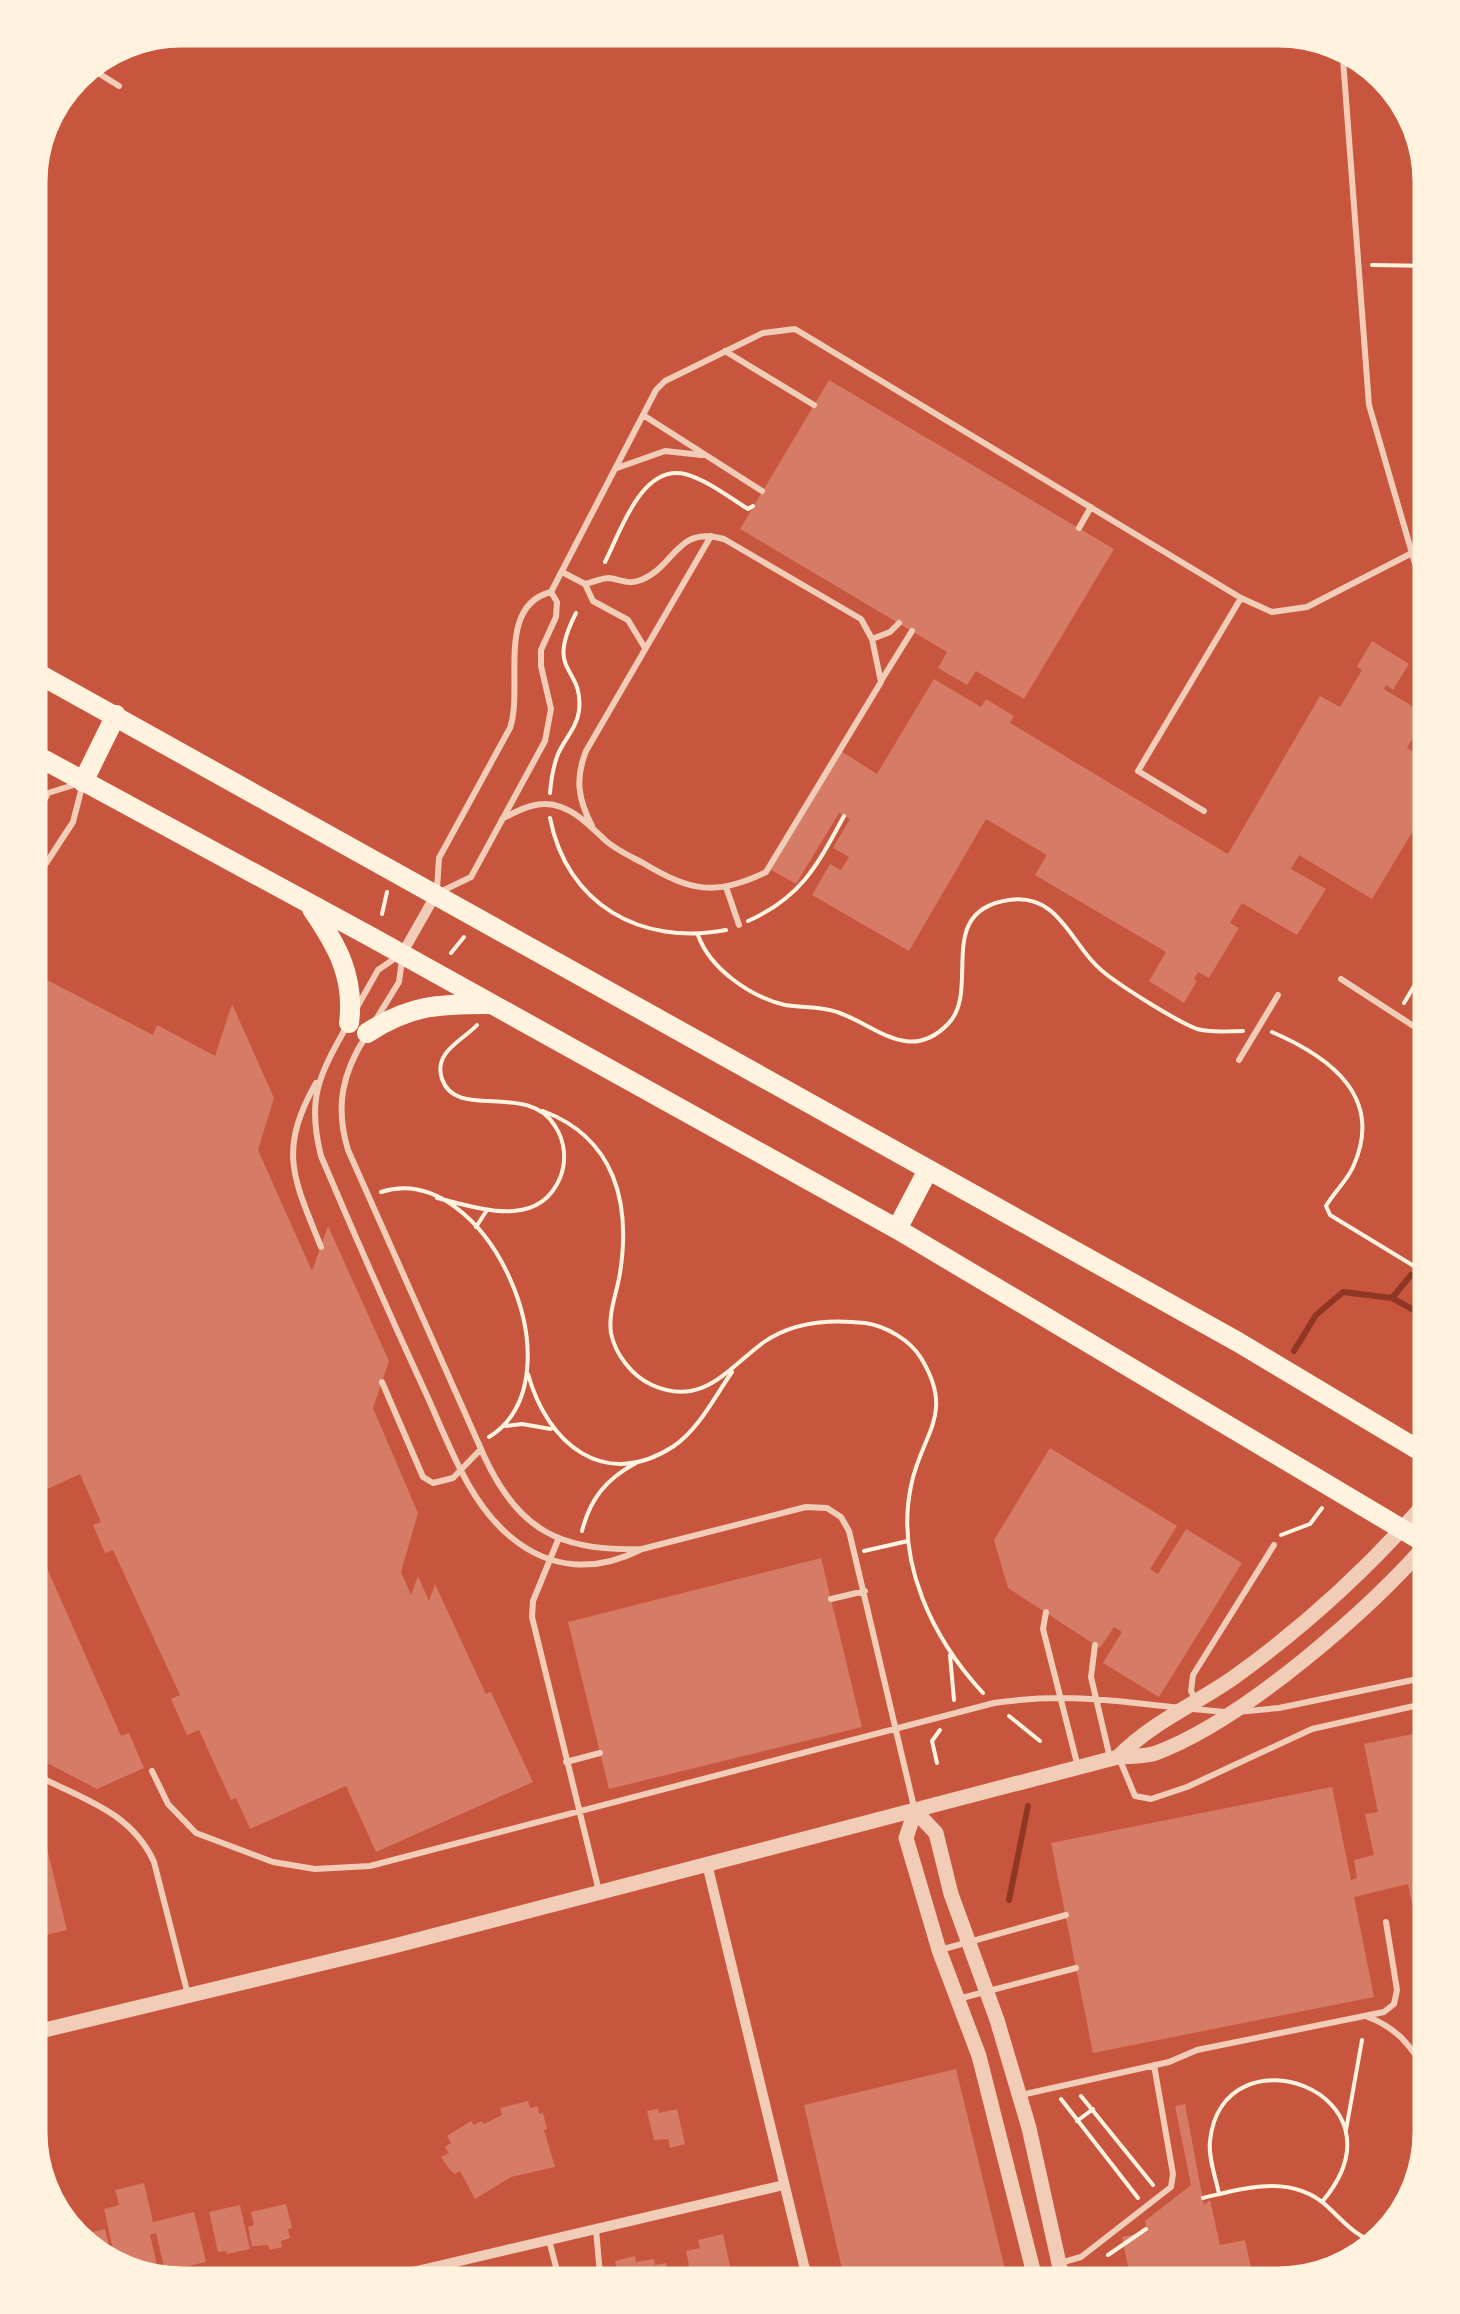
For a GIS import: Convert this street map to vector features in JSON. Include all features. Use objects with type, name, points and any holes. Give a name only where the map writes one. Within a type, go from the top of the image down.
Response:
[{"type":"main road","points":[[45,677],[1238,1342],[1415,1448]]},
{"type":"main road","points":[[83,782],[116,716]]},
{"type":"main road","points":[[45,761],[897,1228],[1415,1536]]},
{"type":"main road","points":[[308,903],[336,943],[346,967],[358,1028],[418,1007],[494,1004]]},
{"type":"main road","points":[[897,1228],[928,1170]]},
{"type":"street","points":[[402,954],[437,893]]},
{"type":"street","points":[[1114,1758],[1141,1734],[1235,1676],[1340,1592],[1415,1516]]},
{"type":"street","points":[[45,2030],[600,1892],[1114,1758],[1152,1754],[1206,1729],[1252,1699],[1415,1558]]},
{"type":"street","points":[[915,1811],[936,1833],[951,1894],[1020,2095],[1060,2269]]},
{"type":"street","points":[[915,1811],[906,1838],[939,1950],[979,2056],[1032,2269],[1059,2263]]},
{"type":"street","points":[[706,1864],[805,2269]]},
{"type":"street","points":[[991,2102],[1020,2095]]},
{"type":"street","points":[[425,2269],[784,2185]]},
{"type":"lane","points":[[1343,61],[1369,405],[1415,564]]},
{"type":"lane","points":[[99,73],[119,86]]},
{"type":"lane","points":[[552,592],[557,602],[556,616],[541,650],[540,666],[551,710],[546,741],[470,877],[437,893],[439,858],[516,710],[513,668],[519,622],[532,600],[552,592],[656,390],[665,381],[763,333],[794,330],[1241,598],[1272,612],[1307,607],[1412,553]]},
{"type":"lane","points":[[724,351],[814,404]]},
{"type":"lane","points":[[642,415],[762,490]]},
{"type":"lane","points":[[615,469],[666,451],[702,456]]},
{"type":"lane","points":[[1079,528],[1091,507]]},
{"type":"lane","points":[[592,826],[578,790],[580,768],[712,536]]},
{"type":"lane","points":[[586,584],[607,578],[626,584],[643,580],[692,538],[724,539],[861,619],[872,639],[881,682]]},
{"type":"lane","points":[[562,572],[586,584],[593,601],[628,620],[645,648]]},
{"type":"lane","points":[[1204,811],[1138,771],[1241,598]]},
{"type":"lane","points":[[872,639],[890,632],[898,623]]},
{"type":"lane","points":[[502,819],[522,808],[550,804],[562,807],[592,826],[606,841],[692,888],[726,888],[766,872],[912,631]]},
{"type":"lane","points":[[45,800],[48,794],[83,782],[78,814],[45,865]]},
{"type":"lane","points":[[726,888],[739,925]]},
{"type":"lane","points":[[321,1247],[300,1195],[291,1154],[298,1118],[318,1078],[399,982],[402,954]]},
{"type":"lane","points":[[402,954],[378,970],[344,1074],[344,1138],[366,1198],[509,1501],[558,1540],[601,1548],[642,1549]]},
{"type":"lane","points":[[1341,979],[1415,1025]]},
{"type":"lane","points":[[1239,1060],[1278,995]]},
{"type":"lane","points":[[318,1078],[315,1134],[320,1156],[462,1472],[495,1523],[512,1539],[552,1562],[596,1566],[616,1562],[642,1549],[806,1507],[828,1508],[841,1517],[850,1531],[915,1811]]},
{"type":"lane","points":[[382,1382],[423,1477],[440,1482],[462,1472],[482,1445]]},
{"type":"lane","points":[[558,1540],[533,1601],[532,1616],[600,1892]]},
{"type":"lane","points":[[1197,1702],[1190,1691],[1193,1675],[1274,1545]]},
{"type":"lane","points":[[831,1599],[865,1590]]},
{"type":"lane","points":[[1046,1612],[1043,1629],[1078,1768]]},
{"type":"lane","points":[[1096,1645],[1091,1677],[1114,1758],[1135,1796],[1151,1799],[1209,1778],[1312,1729],[1415,1706]]},
{"type":"lane","points":[[152,1771],[168,1804],[196,1833],[273,1862],[314,1869],[370,1866],[994,1704],[1042,1696],[1078,1696],[1248,1712],[1415,1679]]},
{"type":"lane","points":[[566,1762],[600,1752]]},
{"type":"lane","points":[[45,1780],[116,1814],[147,1846],[188,1996]]},
{"type":"lane","points":[[939,1950],[1066,1915]]},
{"type":"lane","points":[[1020,2095],[1154,2065],[1209,2048],[1384,2012],[1394,2004],[1397,1990],[1386,1922]]},
{"type":"lane","points":[[958,1998],[1076,1968]]},
{"type":"lane","points":[[1366,2017],[1389,2025],[1415,2055]]},
{"type":"lane","points":[[1059,2263],[1081,2257],[1171,2187],[1173,2174],[1154,2065]]},
{"type":"lane","points":[[596,2229],[600,2269]]},
{"type":"lane","points":[[549,2240],[556,2269]]},
{"type":"path","points":[[1357,265],[1415,266]]},
{"type":"path","points":[[605,562],[640,496],[648,485],[666,475],[687,475],[748,508],[753,506]]},
{"type":"path","points":[[550,793],[556,758],[578,712],[577,689],[561,654],[564,636],[576,613]]},
{"type":"path","points":[[550,813],[559,853],[570,873],[597,902],[628,922],[646,928],[698,935],[739,925],[779,903],[810,878],[844,816]]},
{"type":"path","points":[[382,914],[388,888]]},
{"type":"path","points":[[698,935],[722,969],[760,995],[787,1005],[831,1010],[892,1040],[914,1042],[940,1031],[960,1006],[961,945],[979,915],[999,902],[1038,902],[1058,915],[1093,962],[1121,984],[1200,1030],[1274,1032],[1339,1072],[1353,1089],[1362,1114],[1362,1139],[1350,1173],[1329,1200],[1327,1210],[1330,1216],[1415,1267]]},
{"type":"path","points":[[451,953],[464,938]]},
{"type":"path","points":[[1398,1013],[1415,984]]},
{"type":"path","points":[[480,1023],[444,1053],[440,1072],[448,1090],[468,1100],[518,1102],[562,1118],[591,1142],[612,1173],[623,1209],[623,1251],[611,1332],[619,1354],[633,1372],[652,1385],[674,1391],[696,1390],[718,1382],[780,1333],[806,1323],[836,1320],[872,1324],[898,1335],[918,1353],[932,1377],[937,1404],[933,1431],[911,1482],[907,1506],[908,1541],[916,1584],[950,1654],[984,1695]]},
{"type":"path","points":[[376,1194],[407,1188],[487,1210],[528,1209],[540,1203],[557,1185],[562,1173],[564,1148],[554,1124],[543,1111]]},
{"type":"path","points":[[437,1198],[476,1228],[503,1263],[520,1301],[524,1321],[526,1370],[516,1412],[506,1426],[482,1445]]},
{"type":"path","points":[[476,1228],[487,1210]]},
{"type":"path","points":[[580,1538],[587,1513],[605,1485],[618,1473],[677,1444],[736,1367]]},
{"type":"path","points":[[526,1370],[539,1408],[552,1430],[574,1449],[594,1458],[640,1461]]},
{"type":"path","points":[[506,1426],[522,1424],[552,1430]]},
{"type":"path","points":[[1270,1532],[1296,1532],[1310,1524],[1322,1508]]},
{"type":"path","points":[[855,1554],[908,1541]]},
{"type":"path","points":[[1008,1715],[1040,1741]]},
{"type":"path","points":[[1322,2202],[1342,2175],[1347,2158],[1346,2130],[1362,2040]]},
{"type":"path","points":[[1220,2194],[1210,2138],[1223,2108],[1250,2085],[1278,2079],[1307,2085],[1329,2101],[1346,2130]]},
{"type":"path","points":[[1082,2095],[1161,2195]]},
{"type":"path","points":[[1060,2099],[1145,2207]]},
{"type":"path","points":[[1078,2121],[1093,2109]]},
{"type":"path","points":[[1202,2198],[1264,2185],[1304,2191],[1322,2202],[1352,2231],[1365,2237]]},
{"type":"path","points":[[1107,2256],[1146,2229]]},
{"type":"building","points":[[829,380],[1114,549],[1024,699],[976,671],[967,685],[938,668],[947,652],[740,529]]},
{"type":"building","points":[[1372,641],[1409,664],[1393,690],[1386,685],[1384,689],[1415,708],[1415,735],[1407,748],[1415,752],[1415,827],[1372,899],[1299,855],[1291,869],[1326,889],[1297,935],[1242,903],[1230,923],[1239,928],[1209,978],[1198,972],[1184,1003],[1149,981],[1166,952],[1035,875],[1047,855],[986,819],[909,951],[812,895],[830,864],[841,870],[849,857],[833,848],[850,819],[839,813],[796,884],[770,869],[841,751],[877,774],[934,679],[981,707],[986,699],[1014,716],[1010,723],[1228,854],[1320,696],[1340,707],[1362,670],[1357,666]]},
{"type":"building","points":[[45,979],[153,1035],[157,1025],[215,1056],[232,1004],[274,1098],[258,1150],[312,1271],[328,1226],[389,1361],[373,1408],[418,1513],[401,1572],[411,1595],[418,1576],[429,1601],[435,1584],[486,1694],[491,1692],[533,1782],[376,1852],[346,1786],[250,1829],[236,1798],[231,1800],[199,1730],[187,1735],[171,1699],[180,1695],[113,1550],[105,1553],[93,1525],[101,1522],[80,1474],[45,1490]]},
{"type":"building","points":[[1050,1448],[1177,1526],[1150,1569],[1158,1574],[1186,1529],[1242,1563],[1159,1697],[1103,1663],[1122,1632],[1114,1627],[1100,1648],[1008,1588],[994,1540]]},
{"type":"building","points":[[821,1558],[862,1727],[609,1789],[568,1622]]},
{"type":"building","points":[[45,1564],[121,1736],[129,1733],[144,1768],[97,1789],[45,1762]]},
{"type":"building","points":[[1415,1734],[1415,1919],[1408,1884],[1354,1897],[1374,1997],[1093,2053],[1051,1843],[1332,1787],[1351,1880],[1357,1878],[1354,1860],[1374,1855],[1365,1814],[1378,1812],[1364,1744]]},
{"type":"building","points":[[45,1840],[67,1930],[45,1935]]},
{"type":"building","points":[[956,2069],[1005,2269],[842,2269],[804,2105]]},
{"type":"building","points":[[528,2101],[530,2108],[538,2106],[539,2114],[543,2113],[555,2167],[511,2177],[475,2199],[460,2171],[455,2174],[441,2157],[449,2153],[445,2147],[451,2143],[447,2136],[471,2121],[474,2125],[482,2121],[484,2124],[502,2115],[500,2108]]},
{"type":"building","points":[[1185,2104],[1204,2205],[1210,2200],[1220,2245],[1245,2240],[1251,2269],[1129,2269],[1122,2237],[1147,2232],[1145,2221],[1191,2185],[1175,2106]]},
{"type":"building","points":[[658,2109],[659,2113],[677,2109],[685,2144],[670,2148],[668,2139],[654,2140],[647,2111]]},
{"type":"building","points":[[144,2183],[153,2222],[194,2212],[206,2262],[164,2268],[156,2233],[150,2235],[157,2266],[113,2250],[104,2209],[119,2205],[115,2190]]},
{"type":"building","points":[[286,2204],[292,2228],[288,2229],[290,2238],[281,2241],[282,2247],[270,2250],[268,2245],[252,2246],[248,2227],[254,2225],[251,2212]]},
{"type":"building","points":[[240,2205],[250,2249],[218,2252],[209,2212]]},
{"type":"building","points":[[105,2229],[110,2248],[106,2246],[90,2233]]},
{"type":"building","points":[[723,2234],[731,2269],[690,2269],[686,2251],[700,2248],[698,2240]]},
{"type":"building","points":[[635,2256],[636,2262],[654,2259],[655,2265],[666,2263],[667,2269],[617,2269],[615,2261]]},
{"type":"waterway","points":[[1294,1351],[1316,1315],[1343,1292],[1392,1298],[1411,1275]]},
{"type":"waterway","points":[[1392,1298],[1415,1311]]},
{"type":"waterway","points":[[1009,1900],[1028,1806]]}]
